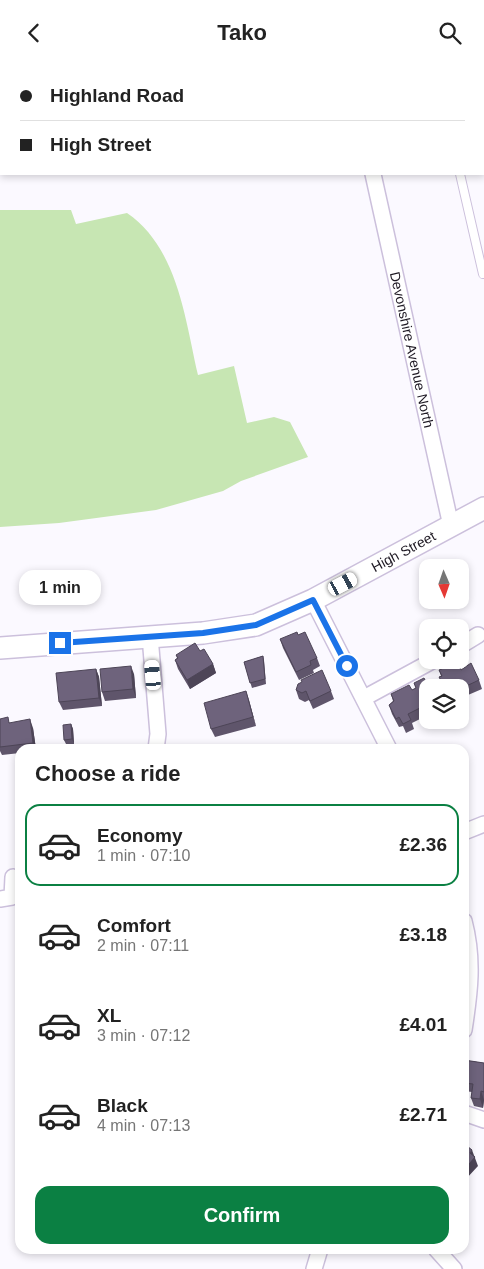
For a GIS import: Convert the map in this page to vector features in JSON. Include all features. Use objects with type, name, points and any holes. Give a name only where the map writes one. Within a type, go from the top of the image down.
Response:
[{"type":"street","name":"Devonshire Avenue North","points":[[373,175],[451,526]]},
{"type":"street","name":"High Street","points":[[0,648],[203,633],[256,625],[313,600],[484,508]]},
{"type":"street","points":[[313,600],[387,744]]},
{"type":"street","points":[[469,640],[478,635]]},
{"type":"street","points":[[150,636],[158,734],[157,744]]},
{"type":"street","points":[[364,698],[419,668]]},
{"type":"street","points":[[469,830],[484,824]]},
{"type":"street","points":[[11,899],[13,877]]},
{"type":"street","points":[[469,942],[478,983],[469,1013]]},
{"type":"street","points":[[469,1115],[484,1121]]},
{"type":"street","points":[[314,1269],[318,1254]]},
{"type":"street","points":[[440,1254],[454,1269]]},
{"type":"lane","points":[[460,175],[483,274]]},
{"type":"green space","points":[[0,210],[71,210],[76,224],[127,213],[144,228],[158,245],[168,265],[177,286],[183,308],[198,375],[234,366],[247,423],[274,417],[290,422],[308,457],[241,481],[223,491],[156,510],[59,523],[0,527]]},
{"type":"building","points":[[297,632],[298,635],[305,632],[317,658],[310,661],[311,665],[296,672],[280,639]]},
{"type":"building","points":[[195,643],[200,651],[204,649],[213,664],[187,680],[175,660],[178,658],[176,655]]},
{"type":"building","points":[[263,656],[265,679],[250,683],[244,662]]},
{"type":"building","points":[[471,663],[479,680],[469,685],[469,679],[440,679],[439,677],[442,676],[439,670],[469,669]]},
{"type":"building","points":[[131,666],[133,689],[102,692],[100,669]]},
{"type":"building","points":[[96,669],[99,698],[59,702],[56,673]]},
{"type":"building","points":[[322,670],[331,691],[310,701],[306,691],[302,693],[296,690],[298,684],[302,682],[301,680]]},
{"type":"building","points":[[419,680],[419,708],[408,714],[411,720],[403,724],[399,717],[396,719],[389,705],[394,701],[391,694],[409,685],[412,690],[416,688],[414,683]]},
{"type":"building","points":[[246,691],[253,717],[211,729],[204,703]]},
{"type":"building","points":[[8,717],[9,723],[30,719],[33,743],[0,747],[0,719]]},
{"type":"building","points":[[71,724],[72,739],[64,740],[63,725]]},
{"type":"building","points":[[469,1061],[484,1063],[484,1092],[481,1091],[480,1099],[471,1098],[473,1084],[469,1084]]},
{"type":"building","points":[[469,1148],[472,1150],[470,1153],[475,1157],[469,1164]]},
{"type":"route","points":[[60,643],[203,633],[256,625],[313,600],[347,666]]}]
